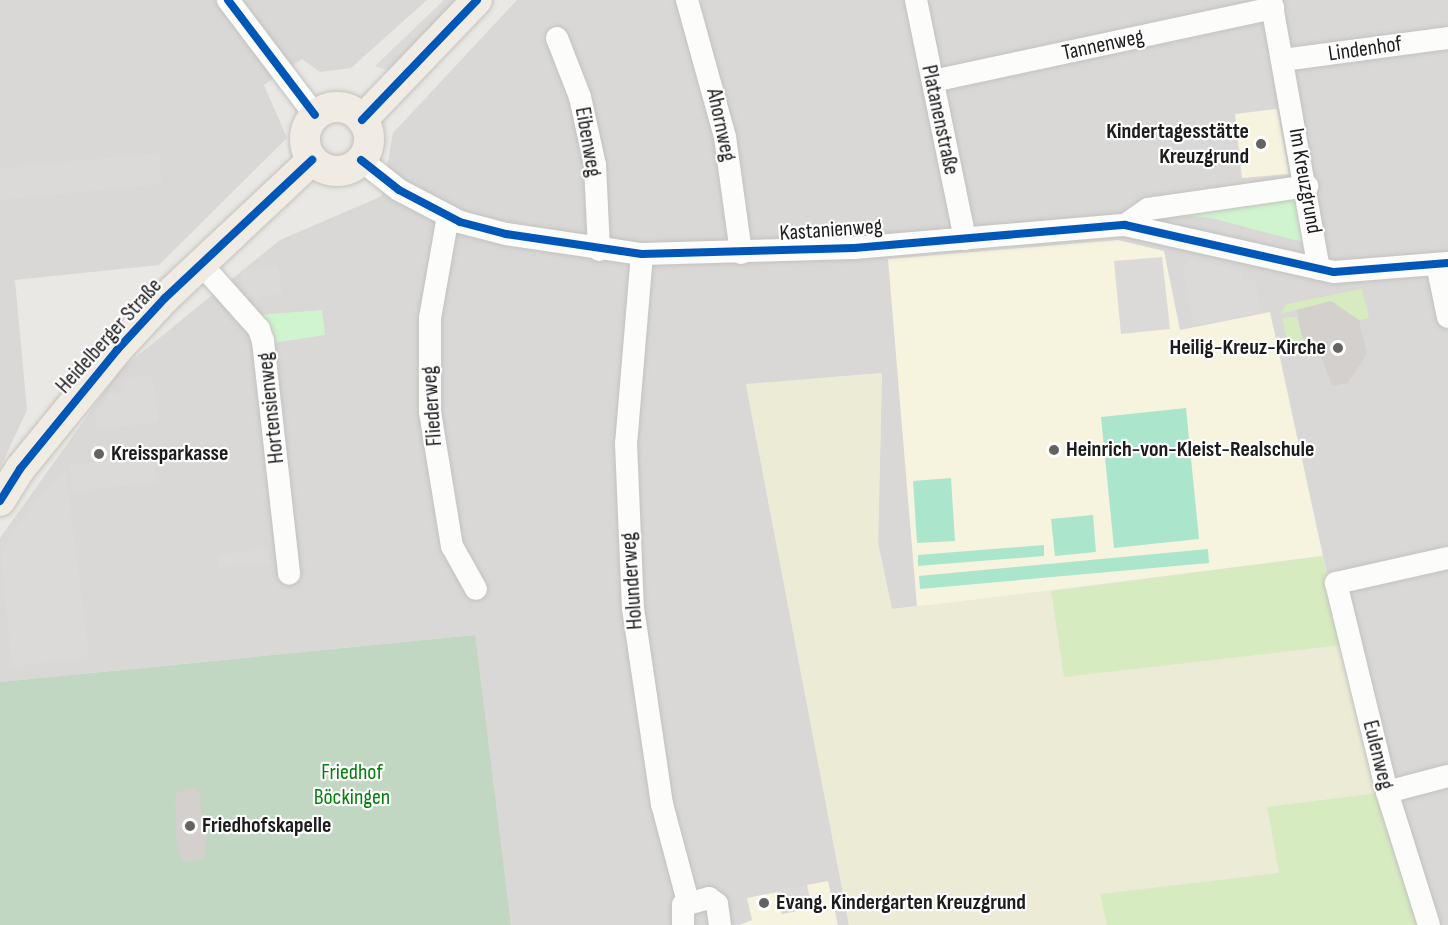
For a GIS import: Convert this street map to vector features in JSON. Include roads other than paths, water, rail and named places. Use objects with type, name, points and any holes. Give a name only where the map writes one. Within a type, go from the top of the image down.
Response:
[{"type":"main road","points":[[362,120],[477,0]]},
{"type":"main road","points":[[331,107],[348,109],[362,120],[369,133],[361,160],[337,171],[312,160],[305,145],[307,129],[315,115],[331,107]]},
{"type":"main road","name":"Heidelberger Straße","points":[[0,501],[65,411],[165,298],[312,160]]},
{"type":"street","points":[[228,0],[315,115]]},
{"type":"street","name":"Ahornweg","points":[[687,0],[725,137],[741,253]]},
{"type":"street","name":"Platanenstraße","points":[[916,0],[965,239]]},
{"type":"street","name":"Tannenweg","points":[[933,81],[1272,4]]},
{"type":"street","name":"Im Kreuzgrund","points":[[1272,4],[1307,186],[1319,269]]},
{"type":"street","name":"Eibenweg","points":[[557,38],[580,96],[595,165],[599,250]]},
{"type":"street","name":"Lindenhof","points":[[1283,60],[1448,38]]},
{"type":"street","name":"Kastanienweg","points":[[361,160],[399,190],[448,216],[506,234],[599,250],[642,254],[741,253],[965,239],[1125,225],[1319,269]]},
{"type":"street","name":"Kastanienweg","points":[[1125,225],[1148,209],[1307,186]]},
{"type":"street","name":"Fliederweg","points":[[448,216],[430,318],[430,412],[452,546],[476,590]]},
{"type":"street","name":"Holunderweg","points":[[642,254],[626,443],[633,608],[662,804],[688,902],[681,911],[683,925]]},
{"type":"street","points":[[1319,269],[1379,272],[1442,264],[1448,317]]},
{"type":"street","name":"Hortensienweg","points":[[202,265],[259,329],[263,341],[289,574]]},
{"type":"street","name":"Eulenweg","points":[[1429,925],[1387,792],[1336,583],[1448,558]]},
{"type":"street","points":[[1387,792],[1448,776]]},
{"type":"street","points":[[688,902],[714,899],[720,925]]},
{"type":"place","name":"Kindertagesstätte Kreuzgrund","points":[[1261,144]]},
{"type":"place","name":"Heilig-Kreuz-Kirche","points":[[1338,348]]},
{"type":"place","name":"Heinrich-von-Kleist-Realschule","points":[[1054,450]]},
{"type":"place","name":"Kreissparkasse","points":[[99,454]]},
{"type":"place","name":"Friedhofskapelle","points":[[190,826]]},
{"type":"place","name":"Evang. Kindergarten Kreuzgrund","points":[[764,903]]},
{"type":"park label","name":"Friedhof Böckingen","points":[[352,784]]}]
